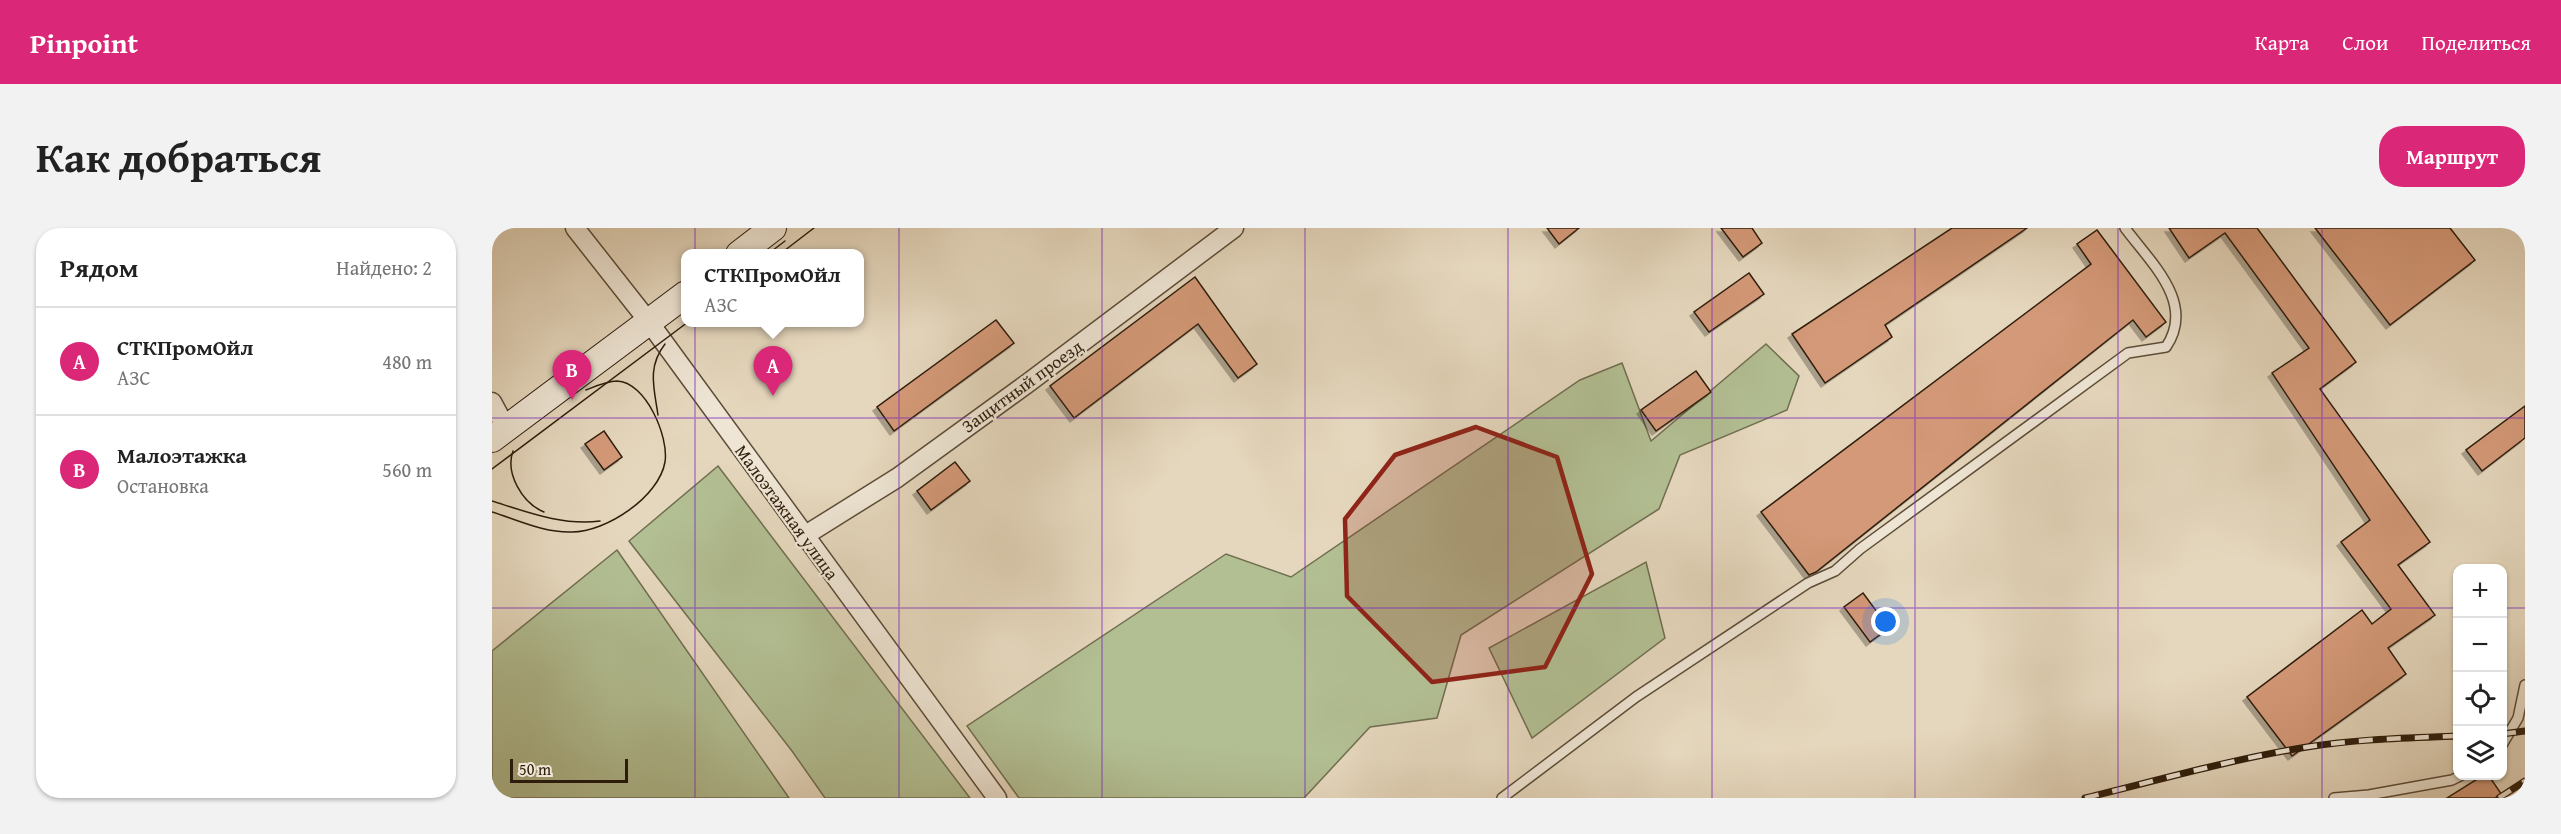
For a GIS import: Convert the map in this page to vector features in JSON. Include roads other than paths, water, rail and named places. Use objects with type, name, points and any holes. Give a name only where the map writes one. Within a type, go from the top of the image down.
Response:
[{"type":"main road","points":[[746,249],[773,228]]},
{"type":"main road","points":[[499,433],[681,298]]},
{"type":"street","name":"Малоэтажная улица","points":[[575,228],[649,322],[997,798]]},
{"type":"street","name":"Защитный проезд","points":[[804,536],[897,478],[1234,228]]},
{"type":"street","points":[[492,402],[499,433]]},
{"type":"lane","points":[[1502,798],[1636,697],[1808,583],[1835,571],[1860,549],[2128,353],[2166,348],[2175,334],[2177,306],[2170,290],[2125,228]]},
{"type":"lane","points":[[2507,737],[2518,718],[2525,685]]},
{"type":"lane","points":[[2334,798],[2369,795],[2453,780]]},
{"type":"tram line","points":[[787,249],[814,228]]},
{"type":"tram line","points":[[775,249],[785,241]]},
{"type":"tram line","points":[[492,469],[681,327]]},
{"type":"tram line","points":[[658,415],[653,378],[656,361],[665,344]]},
{"type":"tram line","points":[[492,512],[551,530],[562,532],[586,530],[615,519],[642,500],[653,488],[661,475],[665,462],[665,451],[659,426],[646,400],[628,384],[617,381],[586,390]]},
{"type":"tram line","points":[[513,451],[511,469],[517,486],[529,502],[544,512]]},
{"type":"tram line","points":[[492,501],[559,520],[600,521]]},
{"type":"railway","points":[[2507,733],[2525,731]]},
{"type":"railway","points":[[2085,798],[2223,764],[2307,747],[2401,738],[2453,736]]},
{"type":"railway","points":[[2499,798],[2525,781]]},
{"type":"place","name":"СТКПромОйл","points":[[773,396]]},
{"type":"place","name":"Малоэтажка","points":[[572,400]]}]
